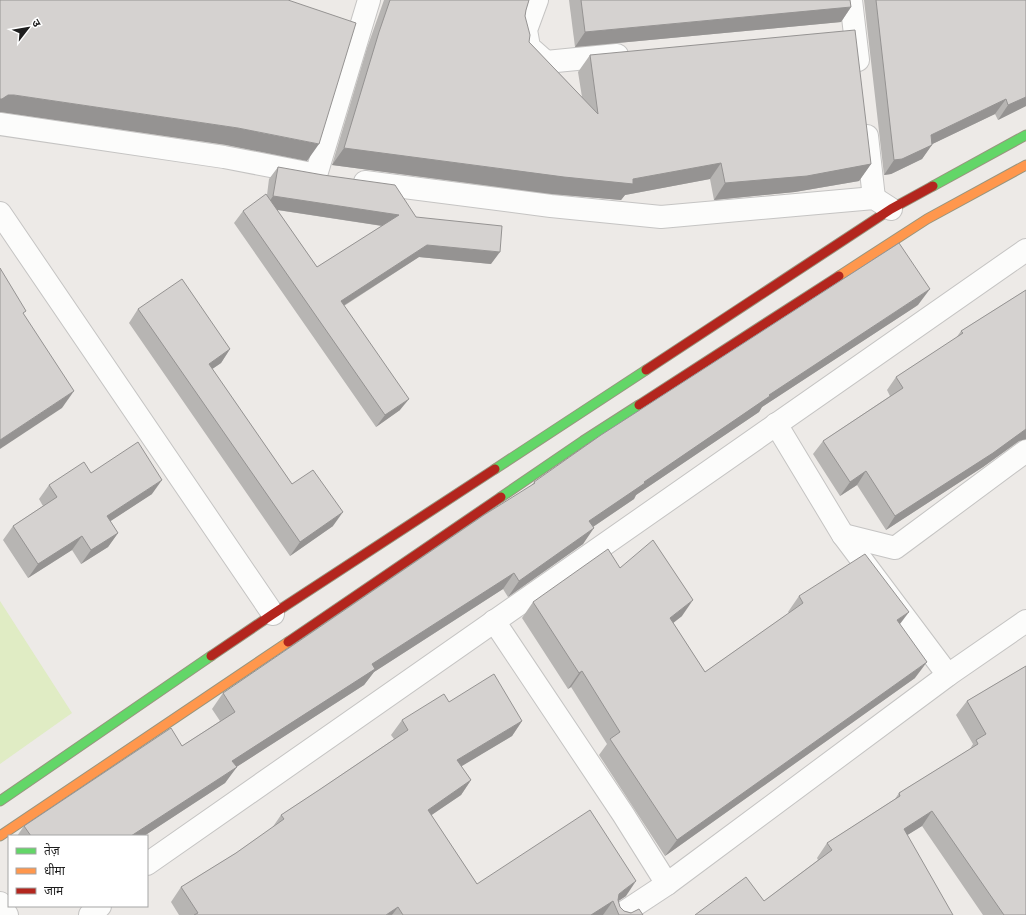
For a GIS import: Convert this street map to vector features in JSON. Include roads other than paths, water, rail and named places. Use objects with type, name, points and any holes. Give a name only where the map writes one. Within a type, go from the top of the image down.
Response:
[{"type":"street","points":[[332,177],[369,0]]},
{"type":"street","points":[[537,0],[526,30],[529,48],[546,62],[637,53]]},
{"type":"street","points":[[851,0],[847,34],[860,80]]},
{"type":"street","points":[[865,119],[883,204]]},
{"type":"street","points":[[0,124],[224,157],[332,177],[551,206],[661,217],[883,204]]},
{"type":"street","points":[[0,801],[273,614],[883,204],[1026,135]]},
{"type":"street","points":[[0,836],[302,633],[583,441],[927,219],[1026,165]]},
{"type":"street","points":[[0,213],[273,614]]},
{"type":"street","points":[[148,863],[1026,250]]},
{"type":"street","points":[[776,424],[843,535],[948,675]]},
{"type":"street","points":[[843,535],[895,548],[1026,452]]},
{"type":"street","points":[[494,621],[623,814],[667,884]]},
{"type":"street","points":[[620,915],[667,884],[948,675],[1026,621]]},
{"type":"street","points":[[0,903],[8,915]]},
{"type":"street","points":[[90,915],[99,907]]}]
